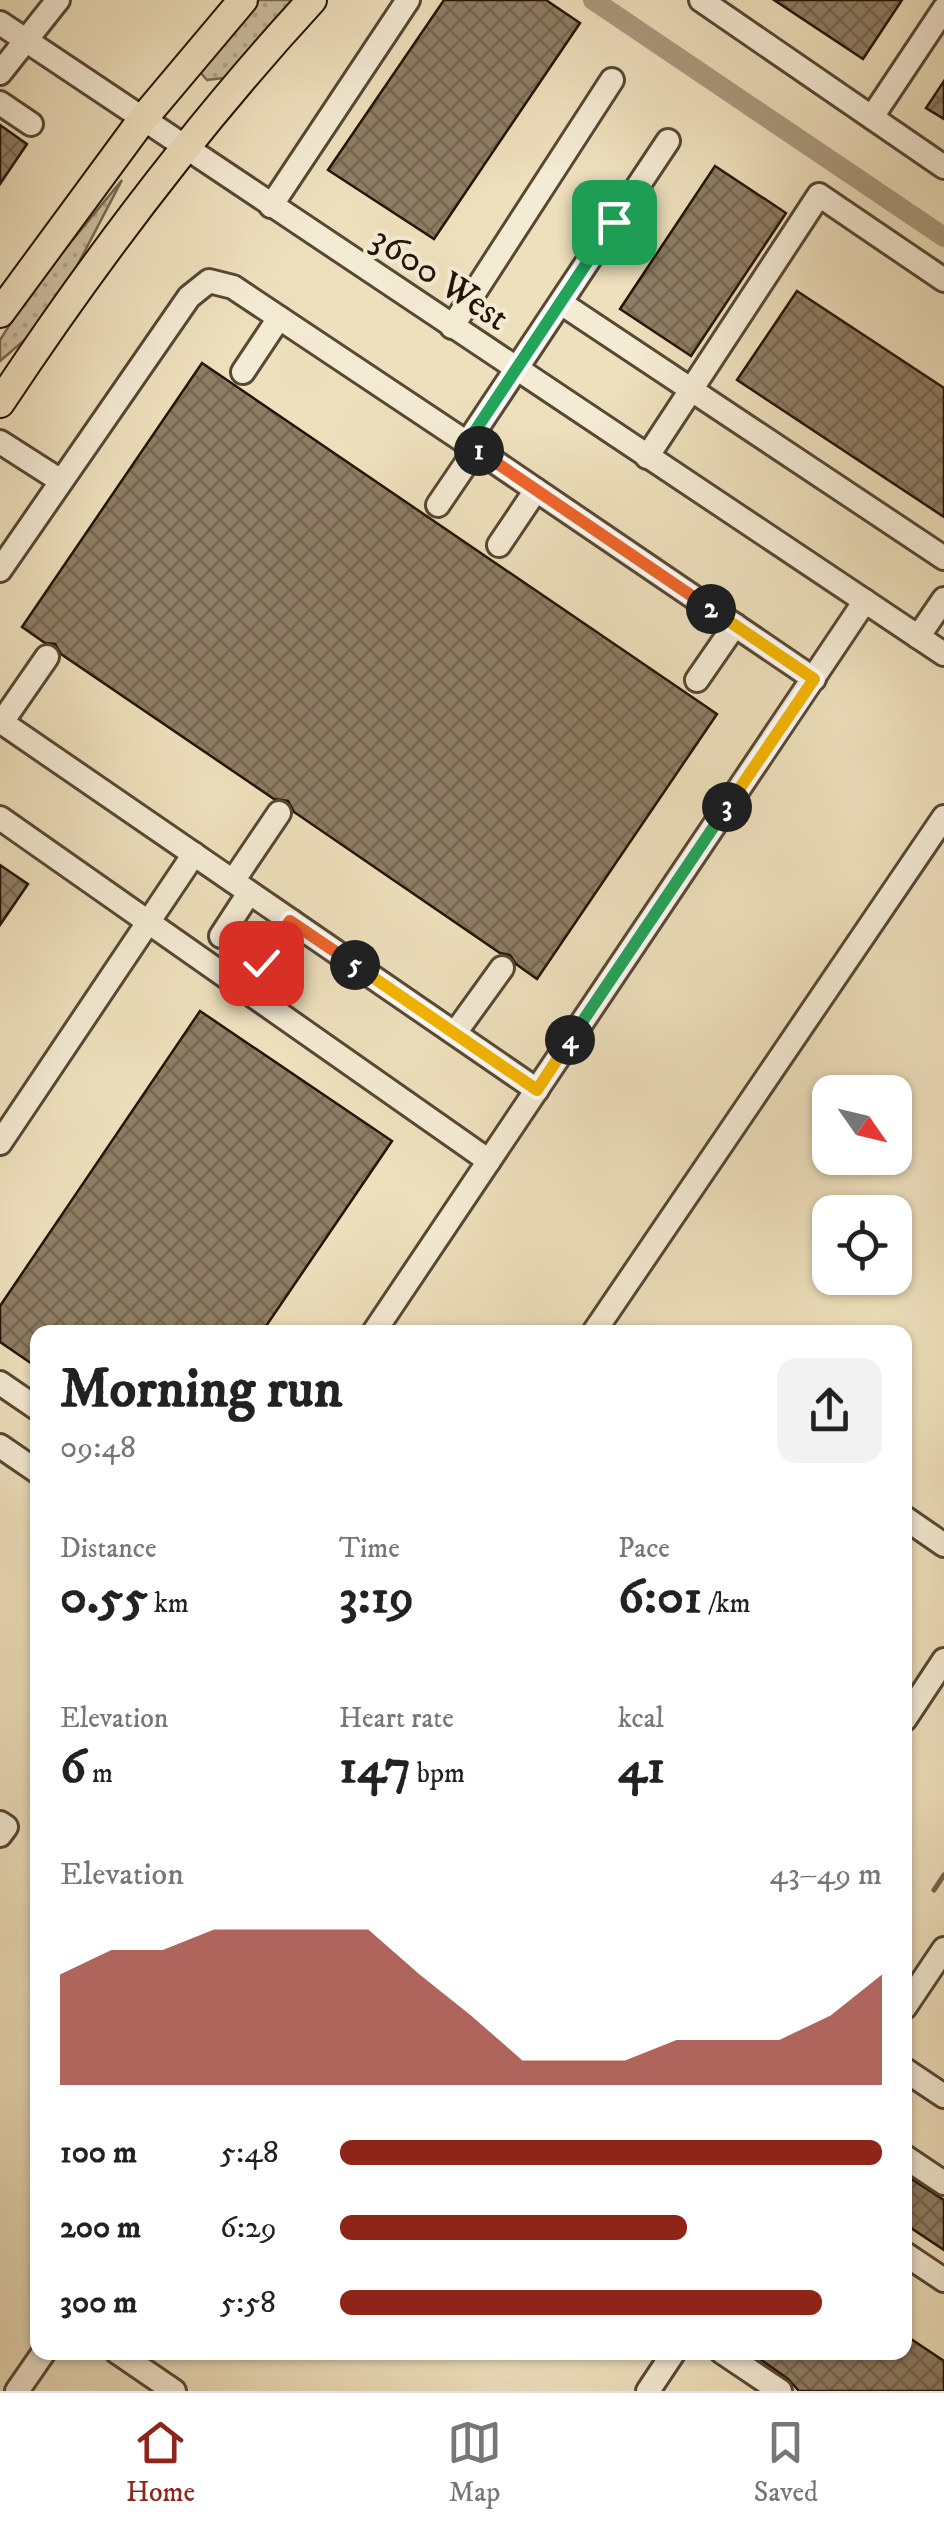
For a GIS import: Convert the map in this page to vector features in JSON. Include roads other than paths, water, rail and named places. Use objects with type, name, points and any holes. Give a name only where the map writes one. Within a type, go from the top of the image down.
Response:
[{"type":"main road","points":[[0,313],[142,120],[242,0]]},
{"type":"main road","points":[[0,402],[114,240],[184,149],[312,0]]},
{"type":"street","points":[[0,74],[58,0]]},
{"type":"street","points":[[271,206],[408,0]]},
{"type":"street","points":[[701,0],[944,167]]},
{"type":"street","points":[[872,117],[944,10]]},
{"type":"street","name":"3600 West","points":[[0,23],[944,654]]},
{"type":"street","points":[[452,327],[612,80]]},
{"type":"street","points":[[0,103],[31,124]]},
{"type":"street","points":[[438,505],[517,370],[668,142]]},
{"type":"street","points":[[648,457],[818,195],[944,280]]},
{"type":"street","points":[[0,570],[189,298],[209,281],[233,287],[814,679]]},
{"type":"street","points":[[561,303],[944,558]]},
{"type":"street","points":[[243,372],[279,318]]},
{"type":"street","points":[[0,442],[60,481]]},
{"type":"street","points":[[498,545],[536,490]]},
{"type":"street","points":[[918,637],[944,599]]},
{"type":"street","points":[[379,1325],[864,601]]},
{"type":"street","points":[[698,680],[735,625]]},
{"type":"street","points":[[47,656],[1,722],[537,1090]]},
{"type":"street","points":[[221,936],[241,887],[280,813]]},
{"type":"street","points":[[599,1325],[944,816]]},
{"type":"street","points":[[0,818],[488,1161]]},
{"type":"street","points":[[0,1143],[194,854]]},
{"type":"street","points":[[261,963],[290,921]]},
{"type":"street","points":[[454,1033],[502,968]]},
{"type":"street","points":[[0,1382],[30,1403]]},
{"type":"street","points":[[0,1446],[30,1467]]},
{"type":"street","points":[[912,1523],[944,1545]]},
{"type":"street","points":[[912,1708],[944,1660]]},
{"type":"street","points":[[0,1823],[6,1827],[0,1836]]},
{"type":"street","points":[[912,1997],[944,1949]]},
{"type":"street","points":[[912,2075],[944,2096]]},
{"type":"street","points":[[912,2163],[944,2184]]},
{"type":"street","points":[[912,2259],[944,2280]]},
{"type":"street","points":[[18,2391],[39,2360]]},
{"type":"street","points":[[129,2360],[174,2391]]},
{"type":"street","points":[[648,2391],[669,2360]]},
{"type":"street","points":[[734,2360],[780,2391]]},
{"type":"waterway","points":[[593,0],[944,237]]},
{"type":"waterway","points":[[934,1890],[944,1875]]}]
